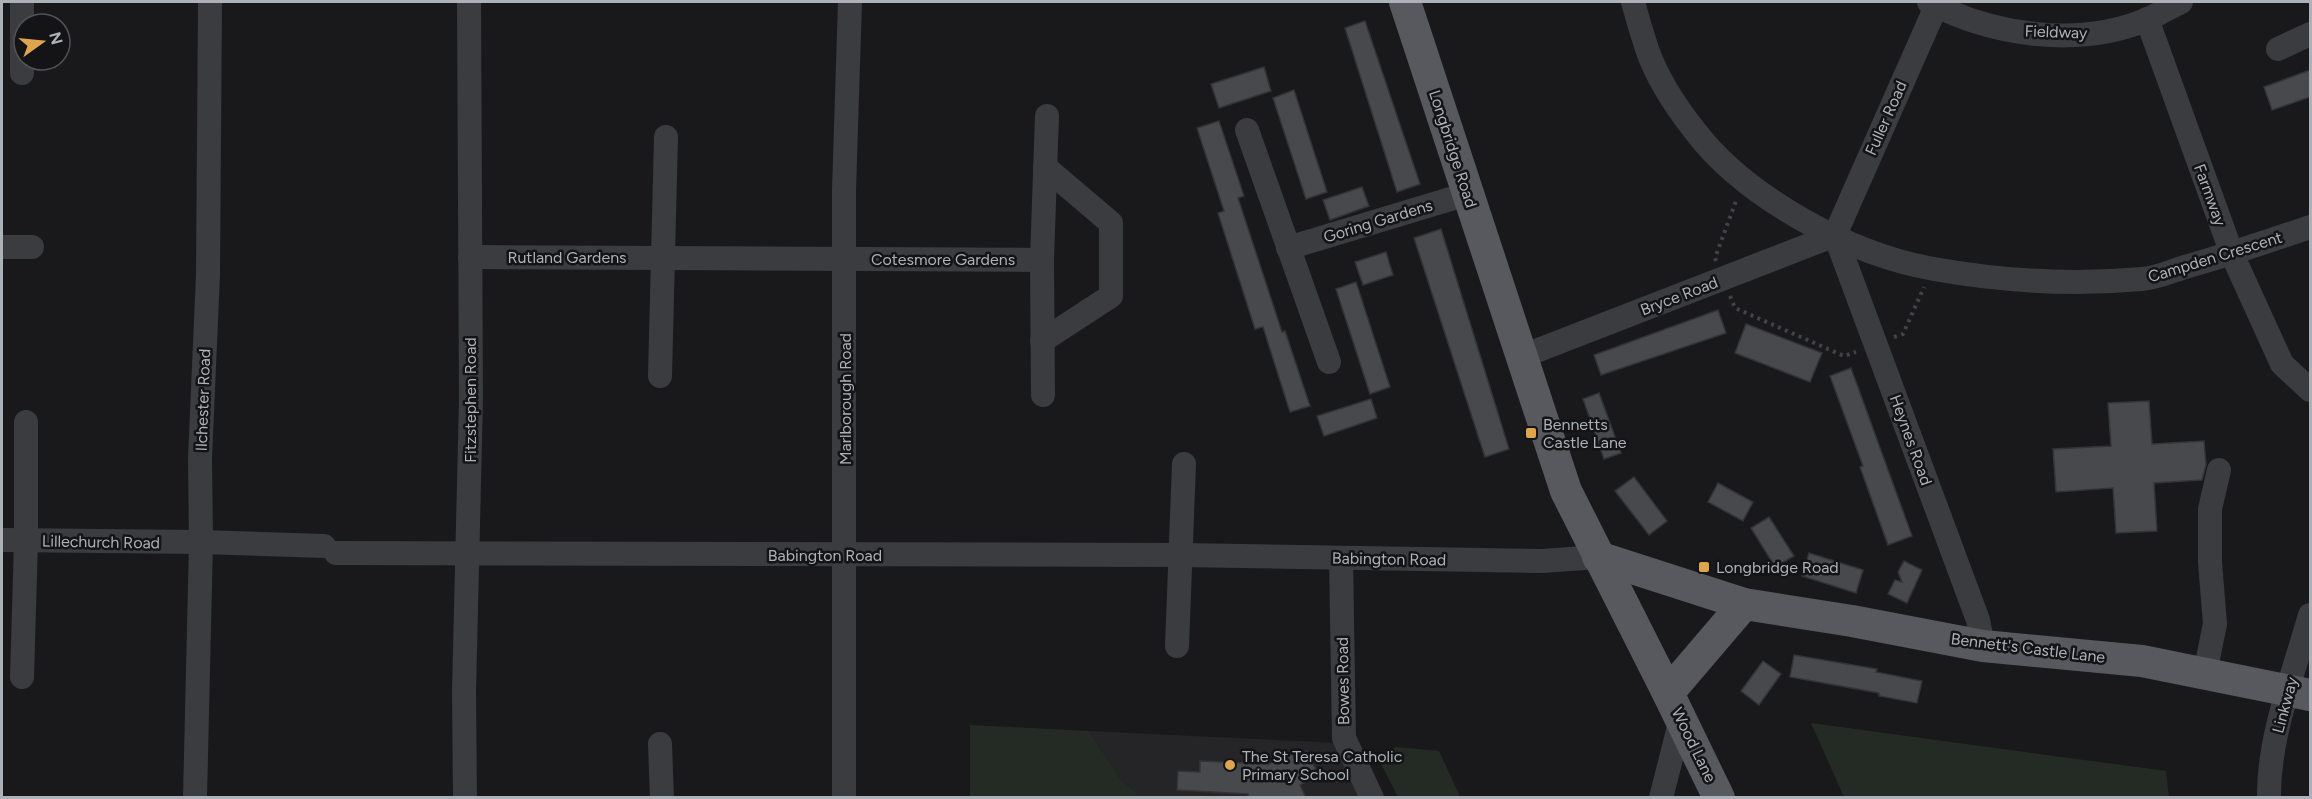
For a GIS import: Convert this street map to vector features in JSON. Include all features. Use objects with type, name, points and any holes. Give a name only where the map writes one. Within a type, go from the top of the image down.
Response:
[{"type":"main road","name":"Longbridge Road","points":[[1405,2],[1566,491],[1675,706]]},
{"type":"main road","name":"Bennett's Castle Lane","points":[[1598,556],[1744,604],[1852,621],[1983,646],[2142,661],[2300,693]]},
{"type":"main road","points":[[1675,706],[1744,604]]},
{"type":"main road","name":"Wood Lane","points":[[1675,706],[1713,797]]},
{"type":"street","points":[[22,2],[22,73]]},
{"type":"street","name":"Ilchester Road","points":[[195,798],[201,542],[200,458],[208,275],[210,2]]},
{"type":"street","name":"Fitzstephen Road","points":[[465,798],[464,692],[469,554],[469,2]]},
{"type":"street","name":"Marlborough Road","points":[[844,798],[844,258],[850,2]]},
{"type":"street","name":"Campden Crescent","points":[[1633,2],[1648,52],[1671,96],[1695,132],[1727,167],[1767,198],[1806,223],[1871,251],[1932,269],[2030,282],[2144,279],[2232,254],[2310,227]]},
{"type":"street","name":"Fieldway","points":[[1935,3],[1964,17],[2001,28],[2041,34],[2097,33],[2147,20],[2181,2]]},
{"type":"street","name":"Fuller Road","points":[[1835,235],[1935,3]]},
{"type":"street","name":"Farmway","points":[[2147,20],[2232,254],[2282,364],[2310,390]]},
{"type":"street","points":[[2278,49],[2310,34]]},
{"type":"street","points":[[1043,395],[1042,260],[1047,116]]},
{"type":"street","points":[[1247,130],[1329,362]]},
{"type":"street","points":[[660,376],[666,137]]},
{"type":"street","points":[[1042,340],[1111,296],[1111,224],[1045,167]]},
{"type":"street","name":"Goring Gardens","points":[[1288,248],[1467,194]]},
{"type":"street","name":"Bryce Road","points":[[1523,356],[1835,235]]},
{"type":"street","name":"Heynes Road","points":[[1835,235],[1978,620],[1983,646]]},
{"type":"street","points":[[2,247],[32,247]]},
{"type":"street","name":"Rutland Gardens","points":[[470,257],[844,258]]},
{"type":"street","name":"Cotesmore Gardens","points":[[844,258],[1042,260]]},
{"type":"street","points":[[22,677],[26,541],[26,422]]},
{"type":"street","points":[[1177,646],[1184,464]]},
{"type":"street","points":[[2205,674],[2215,624],[2210,562],[2210,509],[2219,470]]},
{"type":"street","name":"Lillechurch Road","points":[[2,540],[201,542],[330,550]]},
{"type":"street","name":"Babington Road","points":[[330,550],[469,554],[1180,555],[1542,561],[1598,556]]},
{"type":"street","name":"Bowes Road","points":[[1341,558],[1344,738],[1372,798]]},
{"type":"street","name":"Linkway","points":[[2270,798],[2269,786],[2276,739],[2300,693],[2310,615]]},
{"type":"street","points":[[1661,798],[1675,706]]},
{"type":"street","points":[[660,744],[662,798]]},
{"type":"path","points":[[1744,180],[1715,258],[1735,308],[1844,356],[1903,334],[1932,269]]},
{"type":"shaded area","points":[[1811,723],[2166,771],[2169,797],[1844,797]]},
{"type":"shaded area","points":[[970,725],[1089,731],[1122,781],[1139,797],[970,797]]},
{"type":"shaded area","name":"The St Teresa Catholic Primary School","points":[[1089,731],[1339,743],[1365,797],[1139,797],[1122,781]]},
{"type":"shaded area","points":[[1396,747],[1439,751],[1459,794],[1458,797],[1398,797],[1377,756]]},
{"type":"building","points":[[1365,21],[1420,184],[1397,192],[1345,28]]},
{"type":"building","points":[[1264,67],[1271,91],[1219,108],[1211,84]]},
{"type":"building","points":[[2310,70],[2310,97],[2272,110],[2264,87]]},
{"type":"building","points":[[1294,90],[1327,192],[1306,199],[1273,98]]},
{"type":"building","points":[[1219,121],[1244,196],[1238,198],[1282,332],[1285,331],[1310,406],[1290,412],[1263,327],[1255,329],[1218,213],[1224,211],[1197,128]]},
{"type":"building","points":[[1362,187],[1369,206],[1330,220],[1323,200]]},
{"type":"building","points":[[1441,229],[1509,449],[1485,457],[1414,238]]},
{"type":"building","points":[[1386,252],[1393,275],[1363,285],[1355,262]]},
{"type":"building","points":[[1356,282],[1390,387],[1370,394],[1336,289]]},
{"type":"building","points":[[1718,310],[1726,333],[1601,375],[1594,355]]},
{"type":"building","points":[[1746,324],[1822,353],[1810,382],[1735,353]]},
{"type":"building","points":[[1851,368],[1912,536],[1888,545],[1860,467],[1863,466],[1830,376]]},
{"type":"building","points":[[1599,393],[1621,453],[1604,459],[1583,399]]},
{"type":"building","points":[[1371,399],[1377,418],[1324,436],[1317,416]]},
{"type":"building","points":[[2149,401],[2152,444],[2204,441],[2206,465],[2202,480],[2154,483],[2157,531],[2116,533],[2113,488],[2056,492],[2053,449],[2111,446],[2108,403]]},
{"type":"building","points":[[1634,477],[1667,521],[1649,535],[1615,491]]},
{"type":"building","points":[[1718,483],[1753,502],[1743,521],[1708,502]]},
{"type":"building","points":[[1769,517],[1794,556],[1775,567],[1751,528]]},
{"type":"building","points":[[1809,553],[1863,570],[1856,593],[1802,576]]},
{"type":"building","points":[[1904,561],[1922,570],[1907,603],[1888,594],[1895,580],[1902,582],[1898,572]]},
{"type":"building","points":[[1794,655],[1877,669],[1876,672],[1922,681],[1917,703],[1879,696],[1879,693],[1790,677]]},
{"type":"building","points":[[1763,661],[1781,674],[1759,705],[1741,691]]},
{"type":"building","points":[[1307,751],[1318,774],[1300,785],[1306,798],[1248,798],[1248,794],[1177,790],[1178,771],[1200,772],[1200,761],[1269,764],[1292,753],[1294,757]]},
{"type":"place","name":"Bennetts Castle Lane","points":[[1531,433]]},
{"type":"place","name":"Longbridge Road","points":[[1704,567]]},
{"type":"place","name":"The St Teresa Catholic Primary School","points":[[1230,765]]}]
